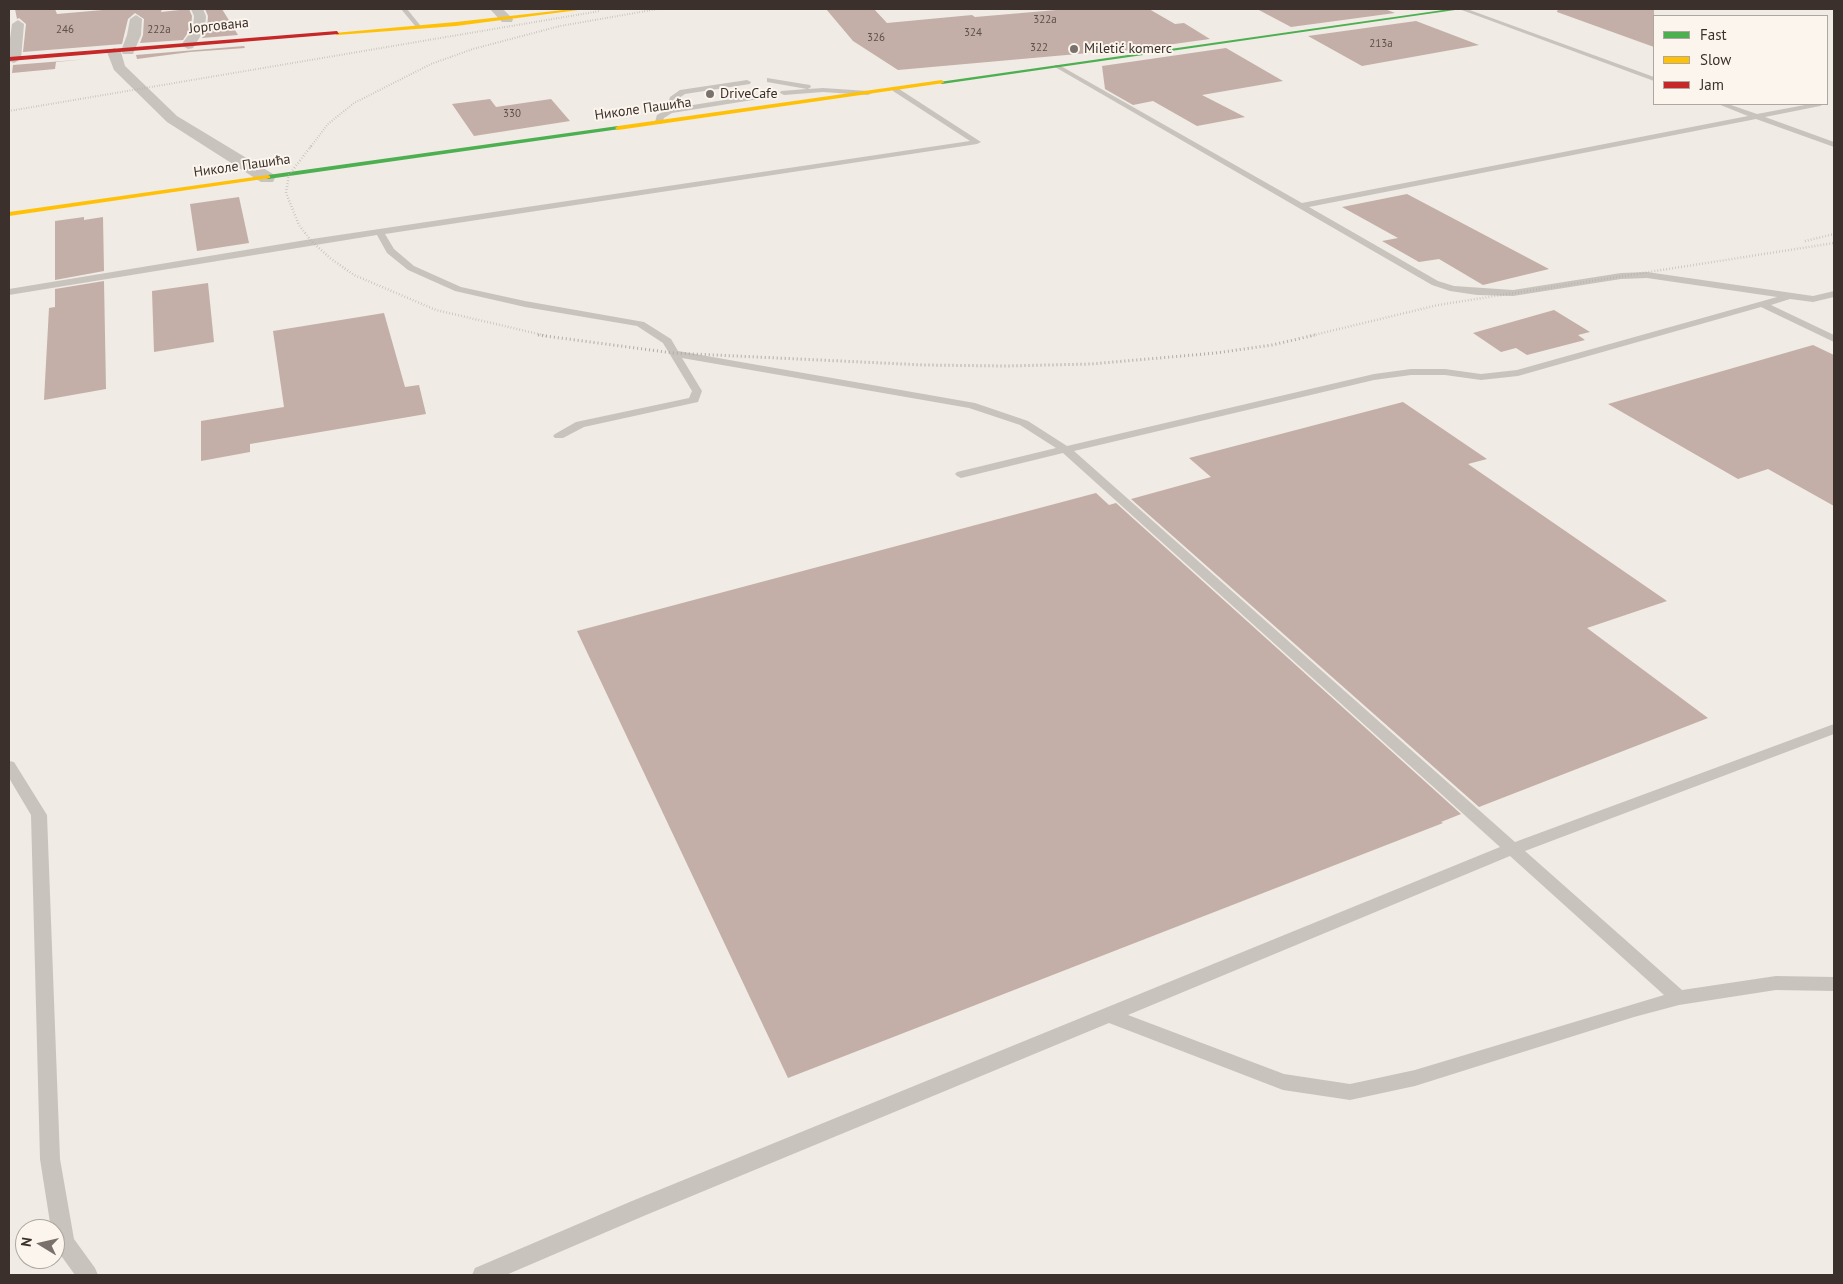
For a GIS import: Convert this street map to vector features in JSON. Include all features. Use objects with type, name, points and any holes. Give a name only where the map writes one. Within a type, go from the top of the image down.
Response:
[{"type":"main road","name":"Јоргована","points":[[11,59],[507,19],[583,9]]},
{"type":"main road","name":"Николе Пашића","points":[[9,214],[1461,9]]},
{"type":"street","points":[[188,45],[199,29],[200,16],[197,9]]},
{"type":"street","points":[[496,9],[507,19]]},
{"type":"street","points":[[136,19],[134,35],[121,51],[119,67],[172,119],[267,178]]},
{"type":"street","name":"Јоргована","points":[[11,59],[18,24]]},
{"type":"lane","points":[[404,9],[418,26]]},
{"type":"lane","points":[[1461,9],[1653,79]]},
{"type":"lane","points":[[1058,66],[1435,283],[1453,289],[1513,293],[1621,276],[1647,275],[1813,299]]},
{"type":"lane","points":[[770,80],[822,90],[868,93]]},
{"type":"lane","points":[[670,111],[673,100],[683,92],[747,82]]},
{"type":"lane","points":[[9,292],[312,242],[977,142],[896,89]]},
{"type":"lane","points":[[784,93],[822,90]]},
{"type":"lane","points":[[659,122],[660,117],[670,111],[762,96]]},
{"type":"lane","points":[[1725,105],[1834,145]]},
{"type":"lane","points":[[1302,206],[1815,105]]},
{"type":"lane","points":[[380,232],[390,251],[411,268],[458,289],[525,304],[640,324],[667,342],[698,391],[694,400],[580,424],[559,436]]},
{"type":"lane","points":[[961,474],[1374,377],[1411,372],[1445,372],[1481,377],[1518,373],[1764,305],[1790,296],[1813,299],[1834,294]]},
{"type":"lane","points":[[1764,305],[1834,338]]},
{"type":"lane","points":[[673,352],[971,405],[1024,424],[1065,449],[1679,998]]},
{"type":"lane","points":[[483,1275],[648,1205],[1512,849],[1831,735]]},
{"type":"lane","points":[[9,768],[39,814],[50,1159],[64,1243],[87,1275]]},
{"type":"lane","points":[[1109,1015],[1283,1082],[1350,1092],[1415,1078],[1634,1010],[1679,998],[1776,982],[1834,984]]},
{"type":"building","points":[[15,9],[55,9],[57,14],[114,9],[162,9],[161,12],[189,9],[192,16],[191,28],[183,40],[140,43],[143,35],[144,19],[135,13],[128,19],[122,44],[23,52],[26,24],[19,18],[17,19]]},
{"type":"building","points":[[205,9],[222,9],[238,35],[202,38],[207,29],[208,16]]},
{"type":"building","points":[[826,9],[874,9],[887,23],[1068,9],[1149,9],[1175,24],[1184,23],[1210,39],[1101,54],[1100,52],[898,70],[853,41]]},
{"type":"building","points":[[1257,9],[1385,9],[1395,13],[1291,27]]},
{"type":"building","points":[[1558,9],[1654,9],[1653,47],[1557,12]]},
{"type":"building","points":[[1416,21],[1479,45],[1362,66],[1308,36]]},
{"type":"building","points":[[244,46],[245,48],[190,52],[137,59],[136,55]]},
{"type":"building","points":[[1226,48],[1283,81],[1202,95],[1245,117],[1197,126],[1153,101],[1133,105],[1105,89],[1102,66]]},
{"type":"building","points":[[88,59],[56,62],[55,69],[12,73],[13,65]]},
{"type":"building","points":[[490,99],[496,107],[551,99],[570,121],[474,136],[452,104]]},
{"type":"building","points":[[1407,194],[1549,269],[1483,285],[1439,259],[1419,262],[1382,241],[1398,238],[1342,207]]},
{"type":"building","points":[[239,197],[249,243],[197,251],[190,204]]},
{"type":"building","points":[[84,217],[84,220],[103,217],[104,271],[55,280],[55,221]]},
{"type":"building","points":[[104,281],[106,389],[44,400],[49,308],[55,307],[55,289]]},
{"type":"building","points":[[208,283],[214,342],[154,352],[152,291]]},
{"type":"building","points":[[1554,310],[1590,332],[1578,335],[1585,340],[1527,355],[1516,348],[1501,352],[1473,333]]},
{"type":"building","points":[[384,313],[405,387],[419,385],[426,414],[250,444],[250,452],[201,461],[201,421],[284,407],[273,331]]},
{"type":"building","points":[[1813,345],[1834,355],[1834,506],[1768,469],[1738,479],[1608,404]]},
{"type":"building","points":[[1403,402],[1487,459],[1468,464],[1667,601],[1587,628],[1708,718],[1479,807],[1131,499],[1211,477],[1189,458]]},
{"type":"building","points":[[1096,493],[1109,505],[1116,503],[1461,814],[1441,822],[1443,823],[788,1078],[577,631]]},
{"type":"railway","points":[[310,148],[328,124],[354,103],[431,64],[473,49],[560,26],[658,9]]},
{"type":"railway","points":[[9,111],[600,11]]},
{"type":"railway","points":[[311,146],[289,175],[286,193],[299,225],[312,242],[330,258],[354,275],[436,310],[547,336]]},
{"type":"railway","points":[[1805,241],[1834,234]]},
{"type":"railway","points":[[1310,336],[1438,305],[1834,243]]},
{"type":"railway","points":[[538,335],[673,353],[924,365],[1006,366],[1091,364],[1216,353],[1272,345],[1315,335]]},
{"type":"traffic: fast","points":[[942,82],[1459,9]]},
{"type":"traffic: fast","points":[[268,177],[618,128]]},
{"type":"traffic: slow","points":[[337,33],[456,24],[583,9]]},
{"type":"traffic: slow","points":[[618,128],[942,82]]},
{"type":"traffic: slow","points":[[9,214],[268,177]]},
{"type":"traffic: jam","points":[[9,59],[337,33]]},
{"type":"place","name":"Miletić komerc","points":[[1074,49]]},
{"type":"place","name":"DriveCafe","points":[[710,94]]}]
